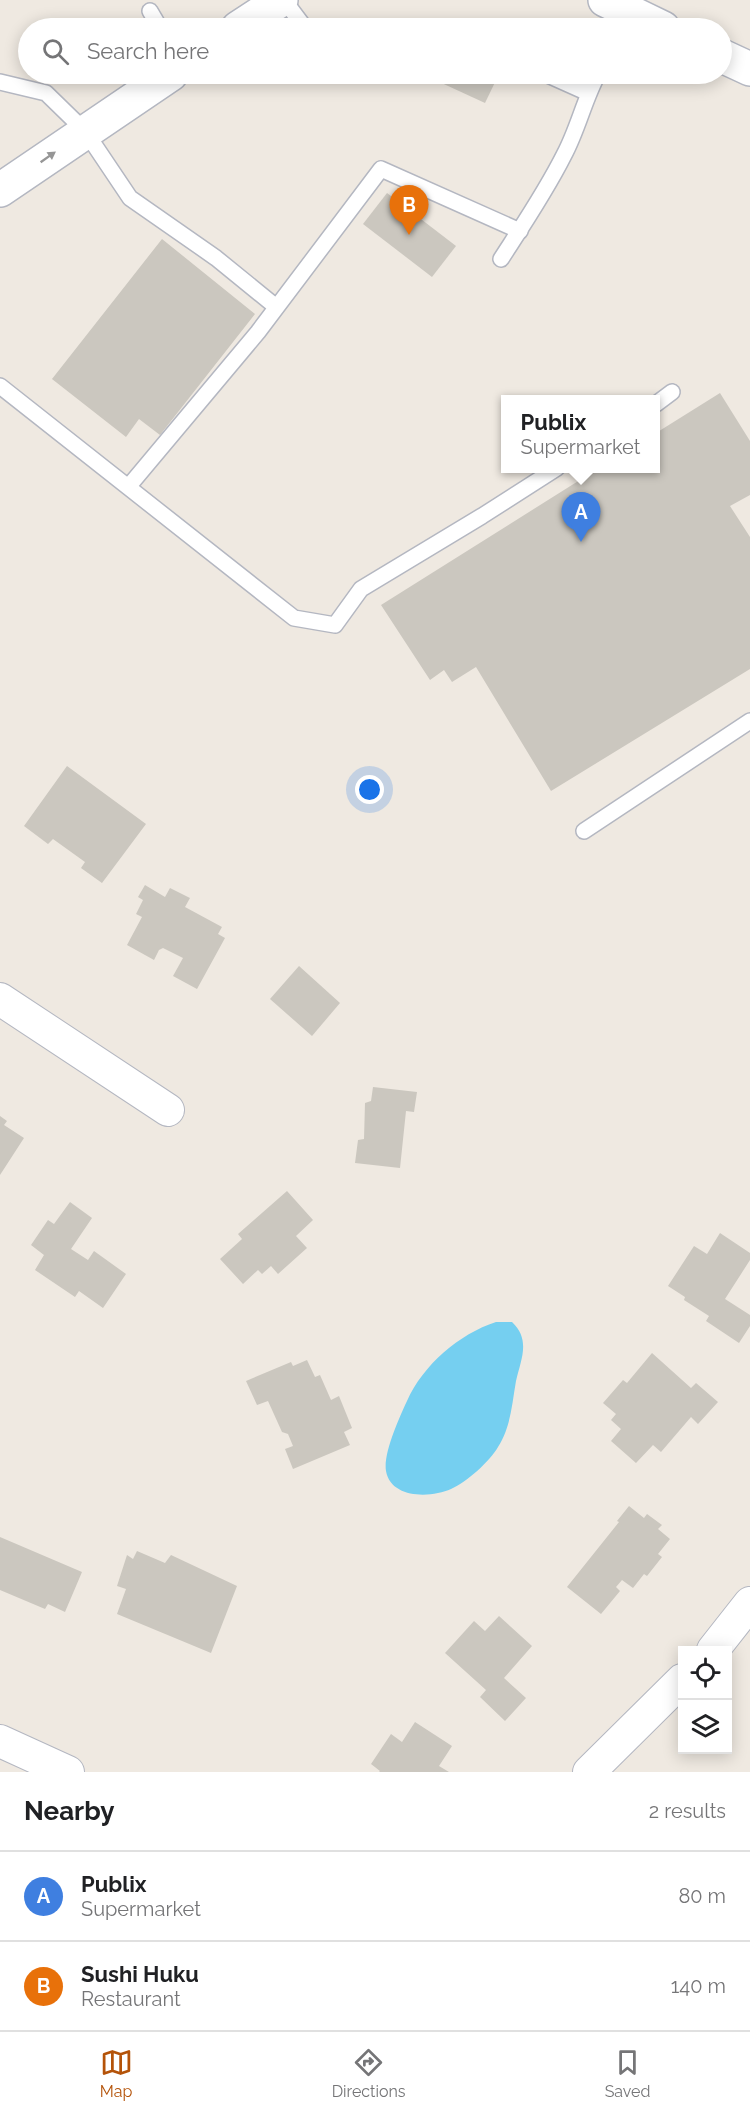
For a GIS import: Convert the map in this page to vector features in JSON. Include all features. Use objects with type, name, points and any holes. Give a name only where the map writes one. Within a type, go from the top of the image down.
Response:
[{"type":"main road","points":[[254,18],[282,0]]},
{"type":"main road","points":[[732,61],[750,69]]},
{"type":"main road","points":[[0,190],[156,84]]},
{"type":"street","points":[[0,999],[168,1110]]},
{"type":"street","points":[[716,1646],[750,1604]]},
{"type":"street","points":[[589,1772],[678,1684]]},
{"type":"street","points":[[0,1741],[68,1772]]},
{"type":"lane","points":[[282,0],[297,18]]},
{"type":"lane","points":[[150,11],[154,18]]},
{"type":"lane","points":[[0,82],[46,93],[85,131],[130,198],[216,258],[275,306]]},
{"type":"lane","points":[[568,84],[588,93]]},
{"type":"lane","points":[[501,259],[565,154],[593,84]]},
{"type":"lane","points":[[129,486],[258,332],[275,306],[340,226],[381,169],[520,231]]},
{"type":"lane","points":[[0,386],[294,618],[335,625],[361,589],[549,473]]},
{"type":"lane","points":[[660,401],[672,392]]},
{"type":"lane","points":[[584,831],[750,721]]},
{"type":"water","points":[[496,1322],[512,1322],[518,1329],[523,1343],[510,1415],[506,1431],[498,1447],[478,1471],[451,1489],[423,1495],[395,1487],[386,1471],[387,1455],[396,1426],[414,1388],[432,1363],[444,1352],[469,1334]]},
{"type":"building","points":[[444,84],[494,84],[485,103]]},
{"type":"building","points":[[387,193],[456,246],[432,277],[363,224]]},
{"type":"building","points":[[162,239],[255,314],[160,435],[139,419],[126,437],[52,379]]},
{"type":"building","points":[[720,393],[750,441],[750,495],[730,506],[750,537],[750,669],[551,791],[476,667],[452,682],[444,670],[430,680],[381,605],[591,473],[660,473],[660,430]]},
{"type":"building","points":[[67,766],[146,824],[102,883],[81,868],[85,862],[53,839],[48,844],[24,826]]},
{"type":"building","points":[[145,885],[165,897],[170,888],[190,898],[185,907],[222,927],[218,934],[225,938],[197,989],[173,976],[183,958],[163,948],[159,950],[154,960],[127,945],[142,917],[136,914],[143,900],[138,897]]},
{"type":"building","points":[[299,966],[340,1003],[312,1036],[270,999]]},
{"type":"building","points":[[373,1087],[417,1092],[414,1112],[406,1111],[400,1168],[355,1163],[358,1140],[364,1139],[365,1103],[371,1101]]},
{"type":"building","points":[[0,1116],[7,1121],[4,1125],[24,1138],[0,1175]]},
{"type":"building","points":[[287,1191],[313,1220],[296,1236],[307,1248],[278,1274],[271,1266],[262,1274],[258,1270],[243,1284],[220,1259],[242,1239],[238,1234]]},
{"type":"building","points":[[70,1202],[92,1218],[71,1249],[88,1260],[94,1251],[126,1274],[103,1308],[79,1291],[75,1297],[35,1270],[44,1255],[31,1245],[48,1220],[54,1224]]},
{"type":"building","points":[[720,1233],[750,1253],[750,1260],[725,1299],[750,1315],[750,1326],[739,1343],[706,1321],[709,1316],[684,1300],[685,1297],[668,1286],[694,1246],[707,1254]]},
{"type":"building","points":[[652,1353],[691,1388],[696,1383],[718,1402],[698,1424],[691,1417],[661,1452],[653,1445],[636,1463],[611,1441],[621,1429],[611,1420],[616,1414],[603,1403],[623,1380],[627,1383]]},
{"type":"building","points":[[307,1360],[315,1377],[320,1375],[331,1400],[339,1396],[352,1428],[344,1432],[350,1445],[293,1469],[285,1449],[293,1446],[288,1434],[282,1432],[268,1401],[257,1405],[246,1381],[291,1362],[293,1366]]},
{"type":"building","points":[[629,1506],[644,1518],[647,1514],[662,1525],[658,1529],[670,1539],[658,1554],[662,1557],[647,1576],[644,1574],[633,1588],[622,1580],[616,1587],[620,1591],[601,1614],[567,1587]]},
{"type":"building","points":[[0,1537],[82,1572],[65,1612],[48,1604],[45,1609],[0,1590]]},
{"type":"building","points":[[137,1551],[165,1563],[171,1555],[237,1586],[211,1653],[117,1614],[126,1589],[117,1586],[127,1555],[133,1559]]},
{"type":"building","points":[[499,1616],[532,1646],[504,1678],[526,1698],[505,1721],[480,1697],[486,1690],[445,1653],[474,1621],[485,1631]]},
{"type":"building","points":[[415,1722],[452,1746],[439,1766],[449,1772],[379,1772],[371,1764],[391,1734],[402,1742]]},
{"type":"place","name":"Sushi Huku","points":[[409,235]]},
{"type":"place","name":"Publix","points":[[581,542]]}]
